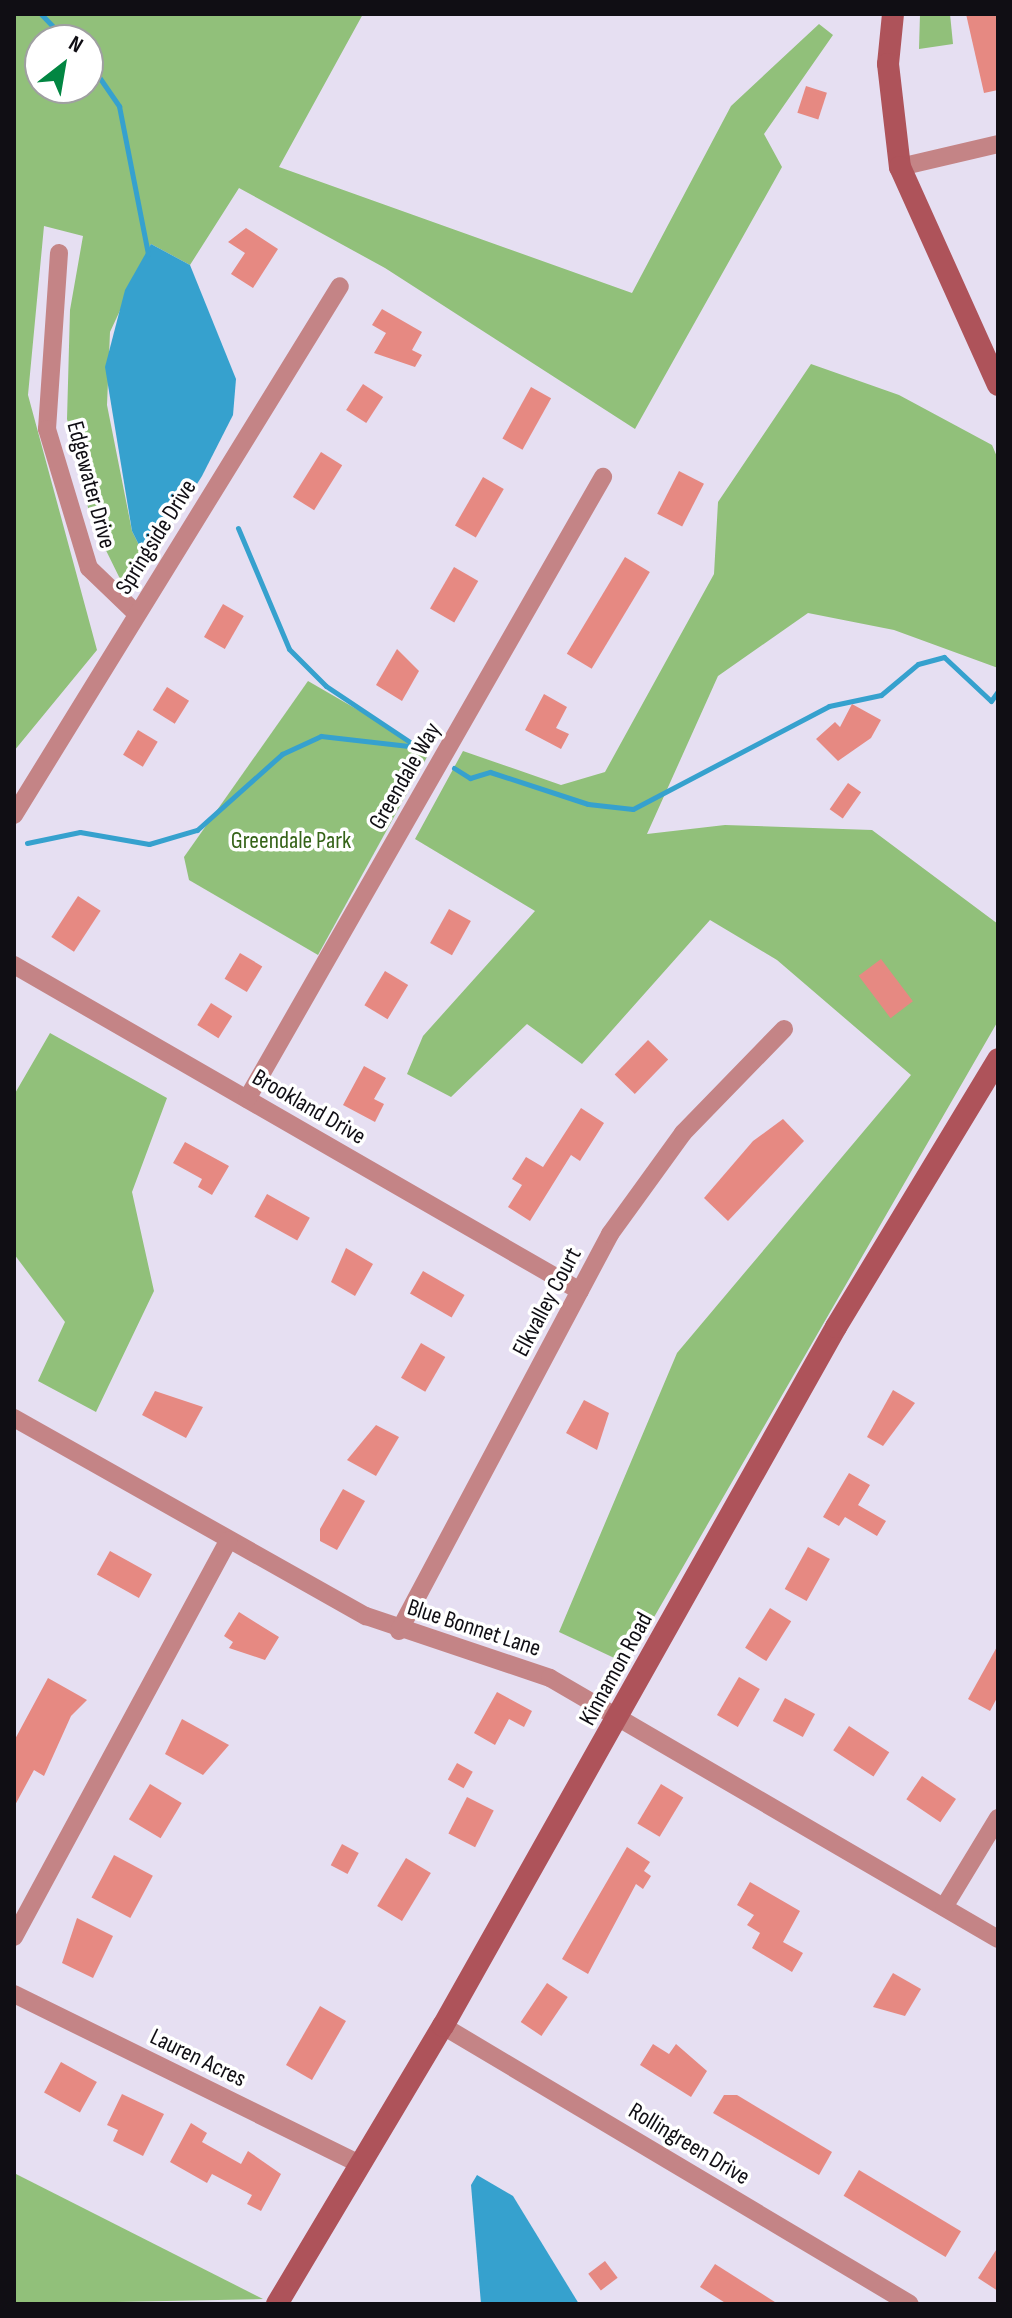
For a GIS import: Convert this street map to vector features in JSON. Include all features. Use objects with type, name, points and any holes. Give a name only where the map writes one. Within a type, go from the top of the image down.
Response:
[{"type":"main road","points":[[893,14],[888,64],[900,167],[998,385]]},
{"type":"main road","name":"Kinnamon Road","points":[[277,2304],[443,2026],[836,1327],[998,1059]]},
{"type":"street","points":[[900,167],[998,144]]},
{"type":"street","name":"Edgewater Drive","points":[[59,253],[47,429],[89,568],[108,594],[137,614]]},
{"type":"street","name":"Springside Drive","points":[[14,815],[340,286]]},
{"type":"street","name":"Greendale Way","points":[[247,1099],[603,477]]},
{"type":"street","name":"Brookland Drive","points":[[14,965],[580,1291]]},
{"type":"street","name":"Elkvalley Court","points":[[399,1631],[610,1234],[683,1133],[784,1029]]},
{"type":"street","name":"Blue Bonnet Lane","points":[[14,1418],[229,1540],[399,1631],[517,1664],[619,1717],[998,1939]]},
{"type":"street","points":[[14,1937],[229,1540]]},
{"type":"street","points":[[944,1907],[998,1818]]},
{"type":"street","name":"Lauren Acres","points":[[14,1994],[360,2164]]},
{"type":"street","name":"Rollingreen Drive","points":[[443,2026],[910,2304]]},
{"type":"green space","points":[[14,14],[363,14],[279,167],[632,293],[731,106],[819,24],[833,35],[764,134],[782,167],[635,429],[385,268],[239,188],[190,265],[151,244],[110,332],[107,405],[132,531],[144,555],[127,593],[91,520],[67,419],[70,310],[83,236],[44,226],[28,395],[97,650],[14,751]]},
{"type":"green space","points":[[920,14],[950,14],[953,44],[919,49]]},
{"type":"green space","points":[[811,364],[899,395],[992,445],[998,459],[998,668],[894,630],[808,613],[718,676],[647,834],[725,825],[872,830],[998,924],[998,1021],[627,1664],[559,1632],[677,1353],[911,1075],[777,960],[710,920],[582,1064],[527,1024],[451,1097],[407,1074],[423,1036],[535,911],[415,839],[463,751],[561,785],[605,772],[714,574],[718,502]]},
{"type":"green space","name":"Greendale Park","points":[[308,681],[422,747],[427,757],[318,955],[189,880],[184,857]]},
{"type":"green space","points":[[50,1033],[167,1098],[132,1192],[154,1291],[96,1412],[38,1381],[65,1322],[14,1254],[14,1095]]},
{"type":"green space","points":[[14,2173],[263,2299],[14,2304]]},
{"type":"water","points":[[151,244],[190,265],[236,379],[233,415],[202,476],[154,553],[144,555],[132,531],[105,367],[125,290]]},
{"type":"water","points":[[477,2175],[513,2196],[579,2304],[481,2304],[471,2185]]},
{"type":"building","points":[[966,14],[998,14],[998,90],[984,93]]},
{"type":"building","points":[[806,86],[827,93],[818,119],[797,113]]},
{"type":"building","points":[[246,228],[278,249],[253,288],[231,274],[245,253],[228,242]]},
{"type":"building","points":[[382,309],[422,332],[412,350],[422,355],[415,367],[374,353],[386,333],[372,325]]},
{"type":"building","points":[[363,384],[383,397],[366,423],[346,410]]},
{"type":"building","points":[[531,387],[551,398],[523,450],[502,439]]},
{"type":"building","points":[[321,452],[342,465],[314,510],[293,497]]},
{"type":"building","points":[[679,471],[704,484],[682,526],[657,514]]},
{"type":"building","points":[[483,477],[504,489],[476,537],[455,525]]},
{"type":"building","points":[[625,557],[650,572],[592,669],[567,654]]},
{"type":"building","points":[[454,567],[478,581],[454,623],[430,609]]},
{"type":"building","points":[[223,604],[244,616],[225,649],[204,637]]},
{"type":"building","points":[[397,649],[419,671],[402,701],[376,685]]},
{"type":"building","points":[[167,687],[189,701],[175,724],[153,710]]},
{"type":"building","points":[[544,694],[567,707],[556,728],[569,734],[561,749],[525,730]]},
{"type":"building","points":[[852,704],[881,720],[871,738],[838,761],[816,739],[835,722],[840,727]]},
{"type":"building","points":[[138,730],[158,742],[143,767],[123,755]]},
{"type":"building","points":[[848,783],[861,792],[843,818],[830,809]]},
{"type":"building","points":[[78,896],[101,911],[74,952],[51,937]]},
{"type":"building","points":[[449,909],[471,921],[452,955],[430,943]]},
{"type":"building","points":[[240,953],[262,966],[247,992],[225,979]]},
{"type":"building","points":[[881,959],[913,1001],[891,1018],[859,976]]},
{"type":"building","points":[[385,971],[408,985],[388,1019],[364,1005]]},
{"type":"building","points":[[211,1003],[232,1016],[218,1038],[197,1025]]},
{"type":"building","points":[[648,1040],[668,1059],[635,1094],[615,1075]]},
{"type":"building","points":[[364,1066],[386,1078],[374,1099],[384,1104],[375,1122],[343,1105]]},
{"type":"building","points":[[581,1108],[604,1123],[580,1161],[571,1155],[530,1221],[508,1207],[522,1185],[512,1179],[526,1157],[543,1167]]},
{"type":"building","points":[[783,1119],[804,1141],[728,1221],[704,1198],[753,1141]]},
{"type":"building","points":[[185,1142],[229,1166],[212,1195],[198,1187],[202,1179],[173,1163]]},
{"type":"building","points":[[267,1194],[310,1218],[297,1240],[254,1217]]},
{"type":"building","points":[[346,1248],[373,1264],[355,1296],[331,1282]]},
{"type":"building","points":[[423,1271],[465,1295],[452,1318],[410,1294]]},
{"type":"building","points":[[421,1343],[445,1357],[425,1392],[401,1378]]},
{"type":"building","points":[[893,1390],[915,1403],[883,1446],[867,1437]]},
{"type":"building","points":[[155,1391],[203,1407],[186,1438],[142,1415]]},
{"type":"building","points":[[584,1400],[609,1413],[597,1450],[566,1433]]},
{"type":"building","points":[[376,1425],[399,1437],[376,1476],[347,1460]]},
{"type":"building","points":[[849,1473],[870,1485],[858,1505],[886,1521],[877,1536],[845,1517],[839,1526],[823,1517]]},
{"type":"building","points":[[343,1489],[365,1501],[337,1550],[320,1541],[320,1529]]},
{"type":"building","points":[[808,1547],[830,1559],[807,1601],[785,1589]]},
{"type":"building","points":[[110,1551],[152,1574],[139,1598],[97,1575]]},
{"type":"building","points":[[770,1608],[791,1621],[766,1661],[745,1648]]},
{"type":"building","points":[[239,1612],[279,1637],[265,1660],[229,1648],[233,1642],[224,1636]]},
{"type":"building","points":[[998,1645],[998,1696],[990,1711],[968,1699]]},
{"type":"building","points":[[739,1677],[760,1689],[738,1727],[717,1715]]},
{"type":"building","points":[[48,1678],[87,1700],[71,1716],[44,1776],[34,1770],[14,1807],[14,1741]]},
{"type":"building","points":[[497,1692],[532,1711],[524,1727],[509,1719],[495,1745],[474,1733]]},
{"type":"building","points":[[785,1698],[815,1714],[803,1737],[773,1721]]},
{"type":"building","points":[[182,1719],[229,1745],[203,1775],[165,1754]]},
{"type":"building","points":[[849,1726],[889,1752],[873,1776],[833,1750]]},
{"type":"building","points":[[457,1763],[473,1772],[464,1788],[448,1780]]},
{"type":"building","points":[[922,1776],[956,1799],[940,1822],[906,1799]]},
{"type":"building","points":[[150,1784],[182,1803],[161,1838],[129,1819]]},
{"type":"building","points":[[661,1784],[683,1797],[660,1837],[637,1823]]},
{"type":"building","points":[[467,1797],[494,1811],[475,1847],[448,1834]]},
{"type":"building","points":[[342,1844],[359,1853],[348,1874],[331,1865]]},
{"type":"building","points":[[627,1847],[650,1862],[644,1871],[651,1876],[643,1889],[636,1884],[588,1974],[562,1959]]},
{"type":"building","points":[[114,1855],[153,1876],[130,1918],[91,1897]]},
{"type":"building","points":[[406,1858],[431,1873],[402,1921],[377,1906]]},
{"type":"building","points":[[750,1882],[800,1911],[783,1942],[803,1953],[792,1972],[752,1948],[760,1933],[747,1925],[754,1915],[737,1905]]},
{"type":"building","points":[[77,1918],[113,1936],[93,1978],[62,1963]]},
{"type":"building","points":[[893,1973],[921,1989],[905,2016],[873,2007]]},
{"type":"building","points":[[547,1983],[568,1997],[541,2036],[521,2022]]},
{"type":"building","points":[[320,2006],[346,2021],[312,2080],[286,2065]]},
{"type":"building","points":[[653,2044],[669,2054],[676,2044],[707,2071],[691,2097],[640,2065]]},
{"type":"building","points":[[61,2062],[97,2082],[80,2112],[44,2093]]},
{"type":"building","points":[[122,2094],[164,2114],[143,2156],[113,2141],[118,2130],[107,2125]]},
{"type":"building","points":[[724,2095],[737,2095],[832,2152],[819,2175],[713,2113]]},
{"type":"building","points":[[191,2123],[207,2133],[202,2142],[241,2164],[248,2151],[281,2174],[261,2211],[247,2204],[252,2195],[212,2174],[207,2183],[170,2162]]},
{"type":"building","points":[[859,2170],[961,2231],[946,2257],[844,2196]]},
{"type":"building","points":[[998,2247],[998,2291],[978,2278]]},
{"type":"building","points":[[605,2261],[618,2278],[601,2290],[588,2274]]},
{"type":"building","points":[[715,2264],[778,2304],[727,2304],[700,2287]]},
{"type":"waterway","points":[[41,14],[51,24]]},
{"type":"waterway","points":[[104,84],[119,106],[148,254]]},
{"type":"waterway","points":[[238,528],[289,649],[326,686],[413,744]]},
{"type":"waterway","points":[[454,768],[470,778],[490,772],[588,804],[633,809],[829,706],[881,695],[918,664],[944,657],[991,701],[998,691]]},
{"type":"waterway","points":[[27,843],[80,832],[149,844],[197,830],[282,754],[321,736],[417,747]]}]
